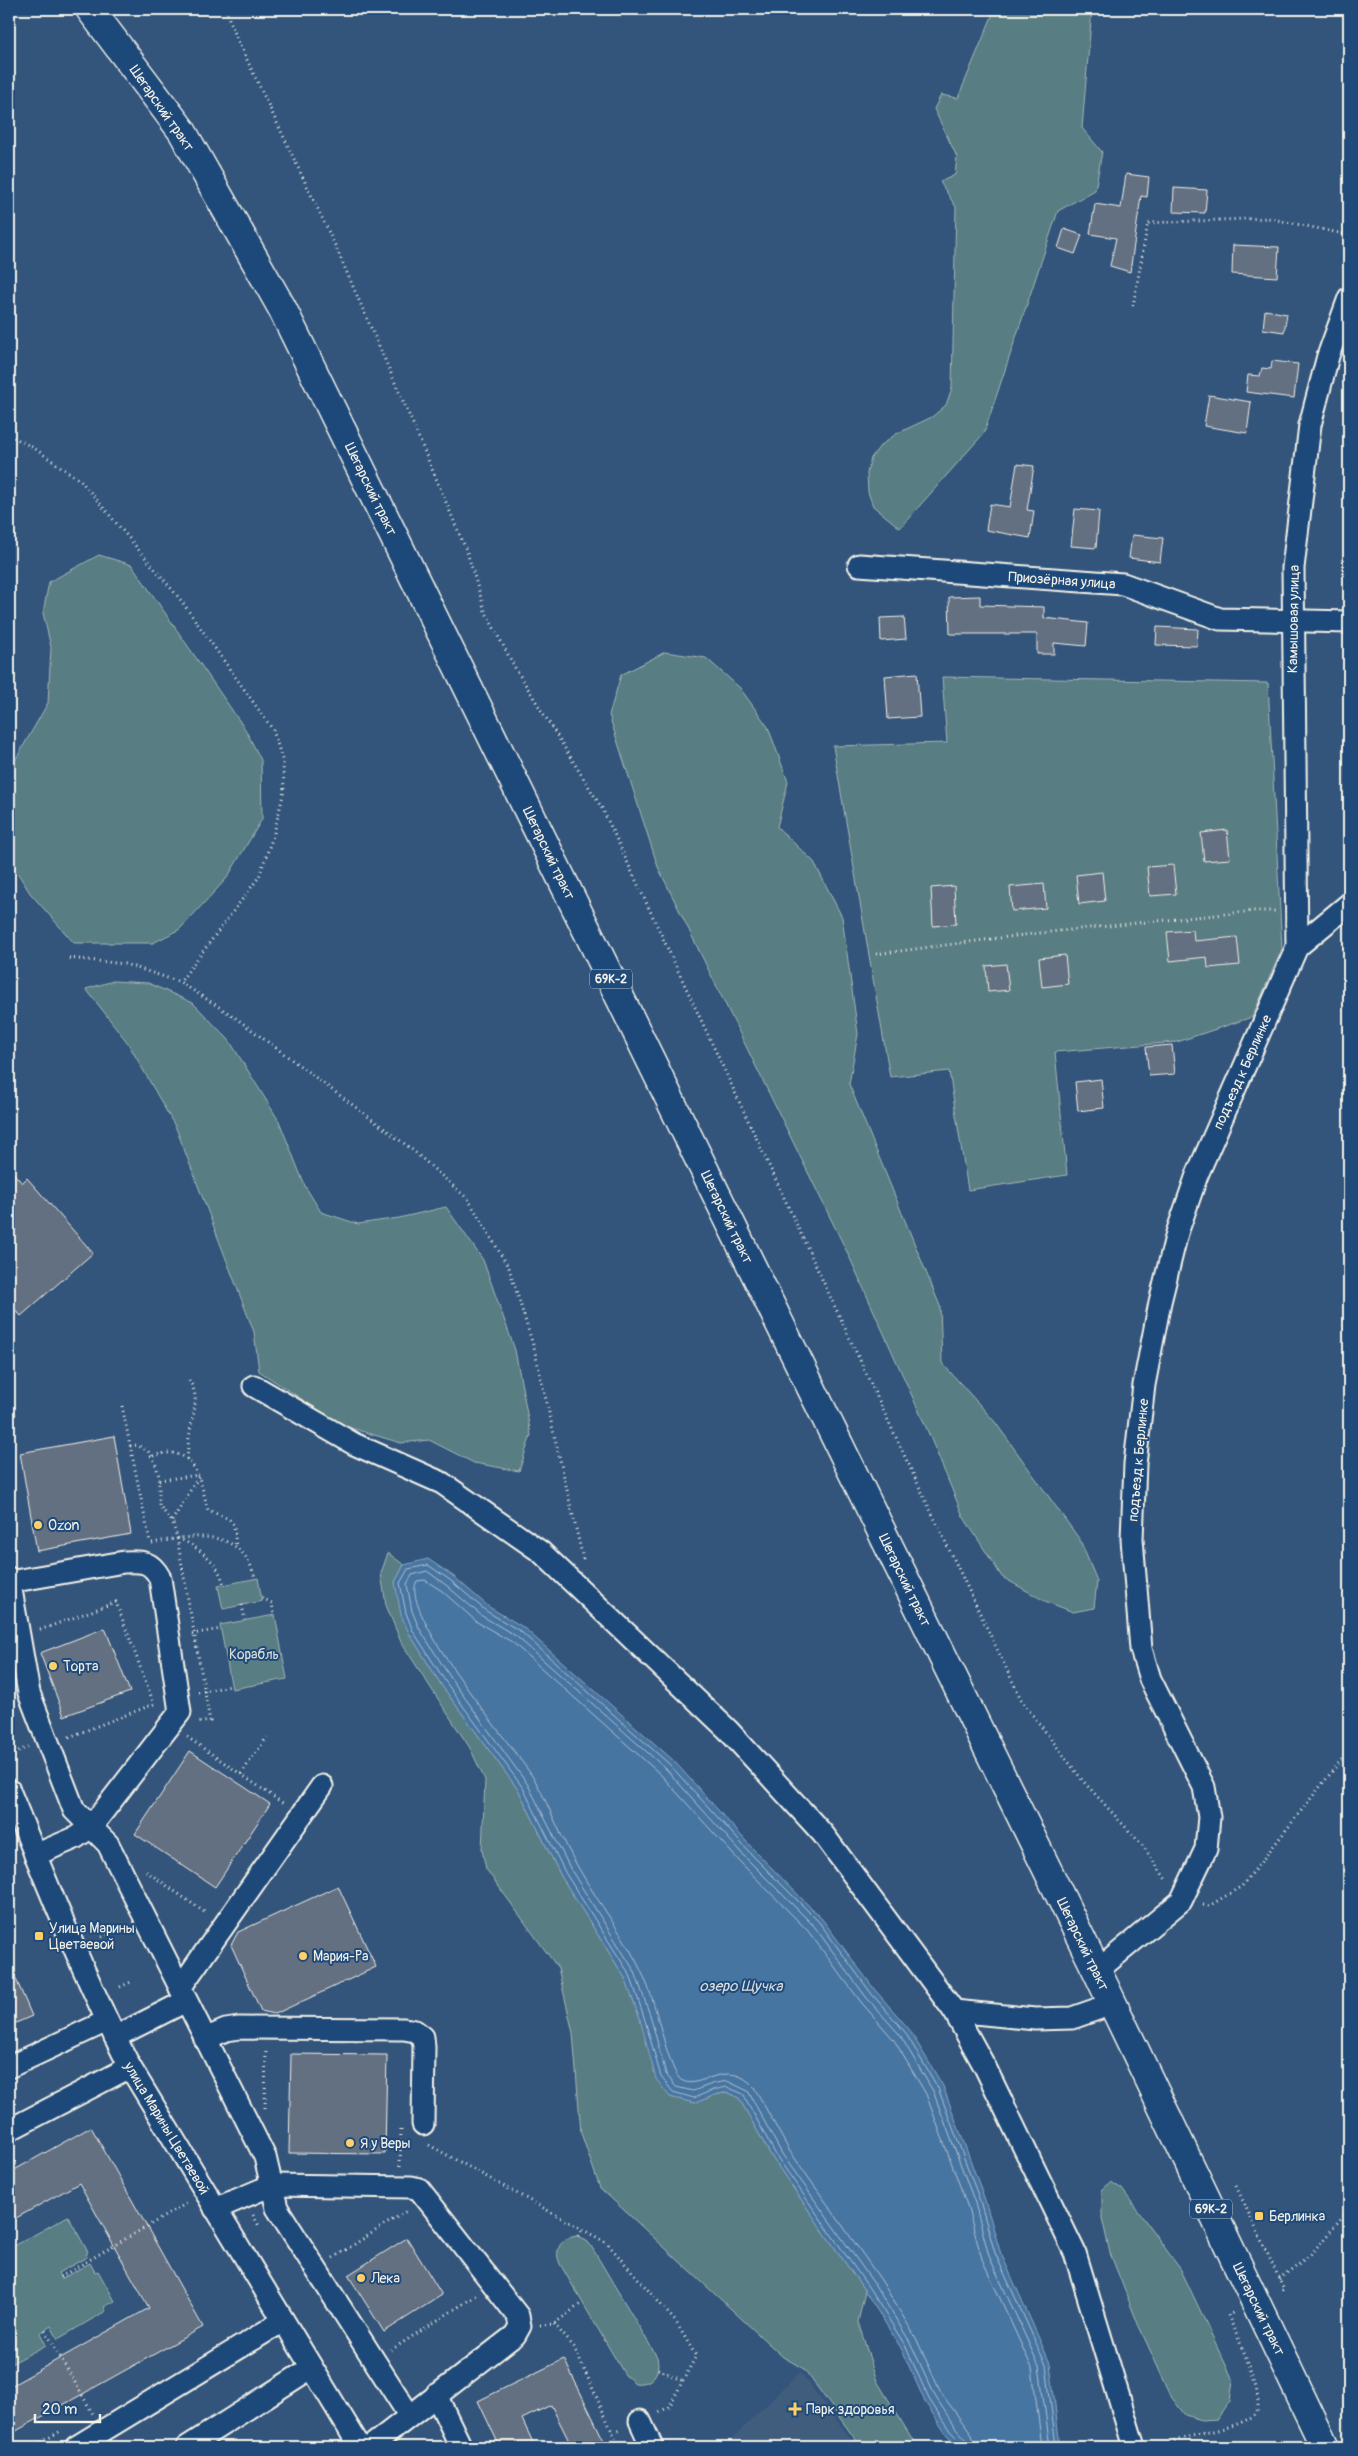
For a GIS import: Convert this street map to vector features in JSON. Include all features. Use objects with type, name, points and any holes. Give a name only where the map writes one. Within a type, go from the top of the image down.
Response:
[{"type":"main road","name":"Шегарский тракт","points":[[90,9],[182,131],[282,308],[1097,1971],[1325,2447]]},
{"type":"street","name":"Камышовая улица","points":[[1297,948],[1292,622],[1293,568],[1310,425],[1328,356],[1349,298]]},
{"type":"street","name":"Приозёрная улица","points":[[859,565],[1123,584],[1220,619],[1349,622]]},
{"type":"street","points":[[1297,948],[1349,904]]},
{"type":"street","name":"подъезд к Берлинке","points":[[1097,1971],[1181,1901],[1206,1849],[1209,1817],[1204,1787],[1150,1679],[1141,1649],[1132,1539],[1134,1464],[1146,1376],[1160,1302],[1177,1233],[1196,1176],[1297,948]]},
{"type":"street","points":[[254,1386],[354,1444],[442,1483],[541,1552],[728,1730],[823,1834],[954,2011],[985,2067],[1075,2254],[1134,2447]]},
{"type":"street","points":[[35,1856],[75,1838],[91,1827],[180,1712],[160,1578],[155,1569],[142,1561],[124,1562],[9,1580],[29,1693],[74,1810],[91,1827],[108,1844],[265,2157],[277,2208],[409,2416]]},
{"type":"street","points":[[9,2067],[111,2029],[183,1994],[223,1926],[322,1786]]},
{"type":"street","name":"улица Марины Цветаевой","points":[[9,1790],[35,1856],[111,2029],[130,2067],[360,2447]]},
{"type":"street","points":[[954,2011],[1035,2019],[1072,2018],[1112,2004]]},
{"type":"street","points":[[206,2039],[226,2030],[266,2028],[404,2029],[416,2031],[423,2037],[424,2047],[416,2129]]},
{"type":"street","points":[[9,2130],[130,2067]]},
{"type":"street","points":[[210,2201],[272,2185],[411,2187],[419,2190],[428,2198],[518,2316],[520,2326],[515,2335],[370,2447]]},
{"type":"street","points":[[76,2447],[283,2321]]},
{"type":"street","points":[[187,2447],[311,2368]]},
{"type":"street","points":[[436,2395],[461,2447]]},
{"type":"street","points":[[640,2421],[652,2447]]},
{"type":"path","points":[[225,9],[238,41],[334,243],[409,415],[467,552],[485,611],[514,666],[603,810],[906,1458],[1022,1701],[1084,1781],[1143,1846],[1181,1901],[1209,1906],[1242,1886],[1349,1750]]},
{"type":"path","points":[[1133,306],[1148,223],[1268,218],[1349,235]]},
{"type":"path","points":[[9,435],[34,448],[81,482],[180,599],[273,730],[283,762],[284,791],[274,833],[259,877],[180,982]]},
{"type":"path","points":[[876,954],[1031,934],[1254,911],[1297,912]]},
{"type":"path","points":[[69,958],[125,964],[180,982],[233,1016],[409,1147],[468,1199],[509,1268],[534,1348],[593,1601]]},
{"type":"path","points":[[187,1459],[189,1434],[196,1406],[193,1386],[188,1379]]},
{"type":"path","points":[[122,1406],[155,1569]]},
{"type":"path","points":[[153,1456],[169,1453],[187,1459],[199,1475],[208,1510],[229,1518],[234,1525],[236,1547]]},
{"type":"path","points":[[159,1480],[199,1475]]},
{"type":"path","points":[[172,1521],[199,1475]]},
{"type":"path","points":[[150,1543],[177,1538],[208,1536],[236,1547],[248,1558],[255,1578]]},
{"type":"path","points":[[177,1538],[205,1554],[219,1572],[224,1585]]},
{"type":"path","points":[[262,1598],[270,1600],[274,1615]]},
{"type":"path","points":[[19,1638],[116,1602],[154,1704],[49,1744]]},
{"type":"path","points":[[242,1605],[245,1620]]},
{"type":"path","points":[[169,1639],[221,1629]]},
{"type":"path","points":[[178,1696],[231,1686]]},
{"type":"path","points":[[170,1725],[301,1816]]},
{"type":"path","points":[[241,1774],[267,1737]]},
{"type":"path","points":[[139,1866],[223,1926]]},
{"type":"path","points":[[9,1899],[14,1897]]},
{"type":"path","points":[[102,1938],[145,1917]]},
{"type":"path","points":[[120,1988],[132,1982]]},
{"type":"path","points":[[265,2117],[266,2028]]},
{"type":"path","points":[[401,2130],[416,2129]]},
{"type":"path","points":[[427,2144],[606,2243],[676,2322],[696,2356],[669,2407],[613,2433]]},
{"type":"path","points":[[1236,2186],[1284,2289],[1279,2292]]},
{"type":"path","points":[[315,2268],[428,2198]]},
{"type":"path","points":[[60,2277],[210,2201]]},
{"type":"path","points":[[1279,2279],[1311,2254],[1349,2210]]},
{"type":"path","points":[[578,2236],[582,2229]]},
{"type":"path","points":[[375,2361],[494,2284]]},
{"type":"path","points":[[520,2326],[554,2324],[582,2303]]},
{"type":"path","points":[[1160,2447],[1184,2438],[1232,2426],[1254,2415],[1259,2407],[1256,2386],[1228,2315],[1233,2313]]},
{"type":"path","points":[[554,2324],[574,2347],[619,2447]]},
{"type":"path","points":[[45,2330],[102,2431]]},
{"type":"path","points":[[658,2369],[683,2381]]},
{"type":"shaded area","name":"Парк здоровья","points":[[800,2372],[857,2447],[724,2447]]},
{"type":"green space","points":[[995,9],[1092,9],[1082,128],[1102,152],[1095,190],[1058,211],[984,433],[900,528],[873,506],[868,492],[867,473],[871,458],[880,446],[896,434],[932,417],[946,405],[952,388],[956,207],[940,182],[955,175],[957,157],[934,109],[941,95],[958,98]]},
{"type":"green space","points":[[99,555],[132,565],[245,729],[261,760],[262,819],[227,878],[180,929],[153,943],[74,943],[30,893],[9,859],[9,771],[48,703],[51,647],[43,613],[49,582]]},
{"type":"green space","points":[[665,652],[706,658],[740,688],[768,727],[788,782],[777,827],[814,862],[842,917],[858,1034],[849,1084],[940,1306],[942,1363],[995,1422],[1080,1540],[1097,1581],[1094,1608],[1073,1612],[1045,1601],[1002,1577],[963,1516],[926,1427],[849,1256],[658,867],[609,715],[621,675]]},
{"type":"green space","points":[[942,677],[1268,683],[1282,949],[1252,1017],[1177,1042],[1055,1052],[1067,1175],[968,1190],[949,1071],[890,1077],[833,746],[947,743]]},
{"type":"green space","points":[[113,981],[148,983],[193,1003],[229,1040],[279,1121],[305,1186],[321,1212],[358,1224],[399,1218],[446,1207],[483,1260],[515,1350],[531,1435],[519,1471],[474,1463],[429,1440],[401,1443],[341,1425],[259,1371],[254,1332],[176,1128],[128,1043],[86,989]]},
{"type":"green space","points":[[388,1553],[404,1565],[395,1582],[409,1633],[442,1686],[519,1791],[561,1876],[625,1978],[670,2097],[695,2103],[728,2092],[739,2098],[773,2159],[865,2291],[858,2322],[877,2381],[917,2447],[861,2447],[804,2369],[783,2357],[600,2188],[581,2133],[573,2033],[558,1968],[486,1869],[482,1850],[485,1780],[470,1748],[401,1642],[386,1605],[381,1573]]},
{"type":"green space","points":[[258,1578],[262,1601],[223,1609],[218,1586]]},
{"type":"green space","name":"Корабль","points":[[275,1615],[287,1679],[232,1689],[220,1625]]},
{"type":"green space","points":[[1111,2182],[1122,2189],[1181,2270],[1233,2380],[1230,2401],[1217,2419],[1202,2420],[1185,2415],[1172,2398],[1138,2324],[1110,2253],[1102,2218],[1102,2190]]},
{"type":"green space","points":[[68,2216],[88,2252],[86,2254],[87,2257],[58,2273],[61,2279],[90,2263],[95,2272],[98,2271],[115,2301],[104,2307],[106,2311],[58,2339],[51,2326],[40,2333],[46,2345],[9,2365],[9,2261],[13,2258],[9,2249]]},
{"type":"green space","points":[[578,2236],[591,2246],[657,2357],[658,2369],[654,2377],[646,2382],[635,2383],[625,2375],[560,2264],[558,2249],[560,2245],[567,2239]]},
{"type":"water","name":"озеро Щучка","points":[[428,1559],[453,1576],[489,1607],[523,1627],[673,1760],[754,1850],[822,1919],[875,1990],[909,2029],[943,2086],[985,2200],[1000,2251],[1050,2363],[1060,2447],[959,2447],[946,2434],[925,2402],[901,2348],[865,2291],[773,2159],[739,2098],[727,2092],[695,2103],[670,2097],[656,2079],[640,2019],[625,1978],[561,1876],[519,1791],[442,1686],[409,1633],[401,1615],[395,1582],[404,1565]]},
{"type":"building","points":[[1126,174],[1149,177],[1147,197],[1141,196],[1130,272],[1110,266],[1116,238],[1090,234],[1095,204],[1121,208]]},
{"type":"building","points":[[1174,188],[1207,190],[1205,213],[1173,212]]},
{"type":"building","points":[[1064,229],[1082,235],[1075,254],[1058,248]]},
{"type":"building","points":[[1233,245],[1279,247],[1277,277],[1232,274]]},
{"type":"building","points":[[1265,310],[1287,314],[1284,332],[1263,329]]},
{"type":"building","points":[[1272,361],[1298,364],[1294,398],[1246,392],[1248,375],[1260,376],[1262,368],[1271,369]]},
{"type":"building","points":[[1209,395],[1251,402],[1247,433],[1204,426]]},
{"type":"building","points":[[1017,464],[1034,466],[1027,510],[1034,511],[1030,538],[986,530],[990,504],[1010,507]]},
{"type":"building","points":[[1075,509],[1099,511],[1096,548],[1071,546]]},
{"type":"building","points":[[1132,535],[1163,538],[1160,562],[1129,558]]},
{"type":"building","points":[[980,596],[980,605],[1044,607],[1044,618],[1088,623],[1086,646],[1054,643],[1054,654],[1037,654],[1037,634],[950,634],[949,597]]},
{"type":"building","points":[[904,617],[906,639],[881,641],[880,618]]},
{"type":"building","points":[[1157,627],[1198,629],[1197,646],[1156,645]]},
{"type":"building","points":[[917,673],[920,717],[888,719],[885,676]]},
{"type":"building","points":[[1227,830],[1230,859],[1204,861],[1201,833]]},
{"type":"building","points":[[1173,865],[1176,894],[1150,896],[1147,867]]},
{"type":"building","points":[[1102,872],[1105,901],[1079,904],[1076,875]]},
{"type":"building","points":[[1044,884],[1046,908],[1012,911],[1010,887]]},
{"type":"building","points":[[954,886],[956,924],[933,926],[931,888]]},
{"type":"building","points":[[1193,930],[1194,941],[1237,937],[1240,965],[1208,968],[1207,957],[1170,961],[1167,932]]},
{"type":"building","points":[[1065,955],[1068,984],[1042,987],[1039,958]]},
{"type":"building","points":[[1006,964],[1009,990],[988,992],[986,966]]},
{"type":"building","points":[[1172,1045],[1175,1074],[1149,1076],[1146,1047]]},
{"type":"building","points":[[1101,1079],[1104,1108],[1078,1111],[1075,1082]]},
{"type":"building","points":[[9,1168],[22,1183],[27,1178],[93,1253],[21,1316],[9,1303]]},
{"type":"building","points":[[114,1436],[131,1534],[37,1551],[20,1453]]},
{"type":"building","points":[[105,1628],[130,1692],[64,1716],[40,1653]]},
{"type":"building","points":[[190,1751],[270,1804],[215,1887],[135,1834]]},
{"type":"building","name":"Мария-Ра","points":[[338,1886],[376,1967],[275,2014],[261,2011],[231,1945],[238,1932]]},
{"type":"building","points":[[9,1963],[32,2016],[9,2026]]},
{"type":"building","points":[[291,2054],[387,2055],[385,2154],[289,2153]]},
{"type":"building","points":[[91,2127],[203,2327],[9,2435],[9,2387],[149,2308],[79,2183],[9,2222],[9,2173]]},
{"type":"building","points":[[407,2238],[442,2295],[384,2332],[348,2275]]},
{"type":"building","points":[[564,2359],[607,2447],[572,2447],[551,2405],[522,2419],[535,2447],[500,2447],[478,2401]]},
{"type":"place","name":"Ozon","points":[[38,1525]]},
{"type":"place","name":"Торта","points":[[53,1666]]},
{"type":"place","name":"Улица Марины Цветаевой","points":[[39,1936]]},
{"type":"place","name":"Мария-Ра","points":[[303,1956]]},
{"type":"place","name":"Я у Веры","points":[[350,2143]]},
{"type":"place","name":"Берлинка","points":[[1259,2216]]},
{"type":"place","name":"Лека","points":[[361,2278]]},
{"type":"place","name":"Парк здоровья","points":[[795,2409]]}]
